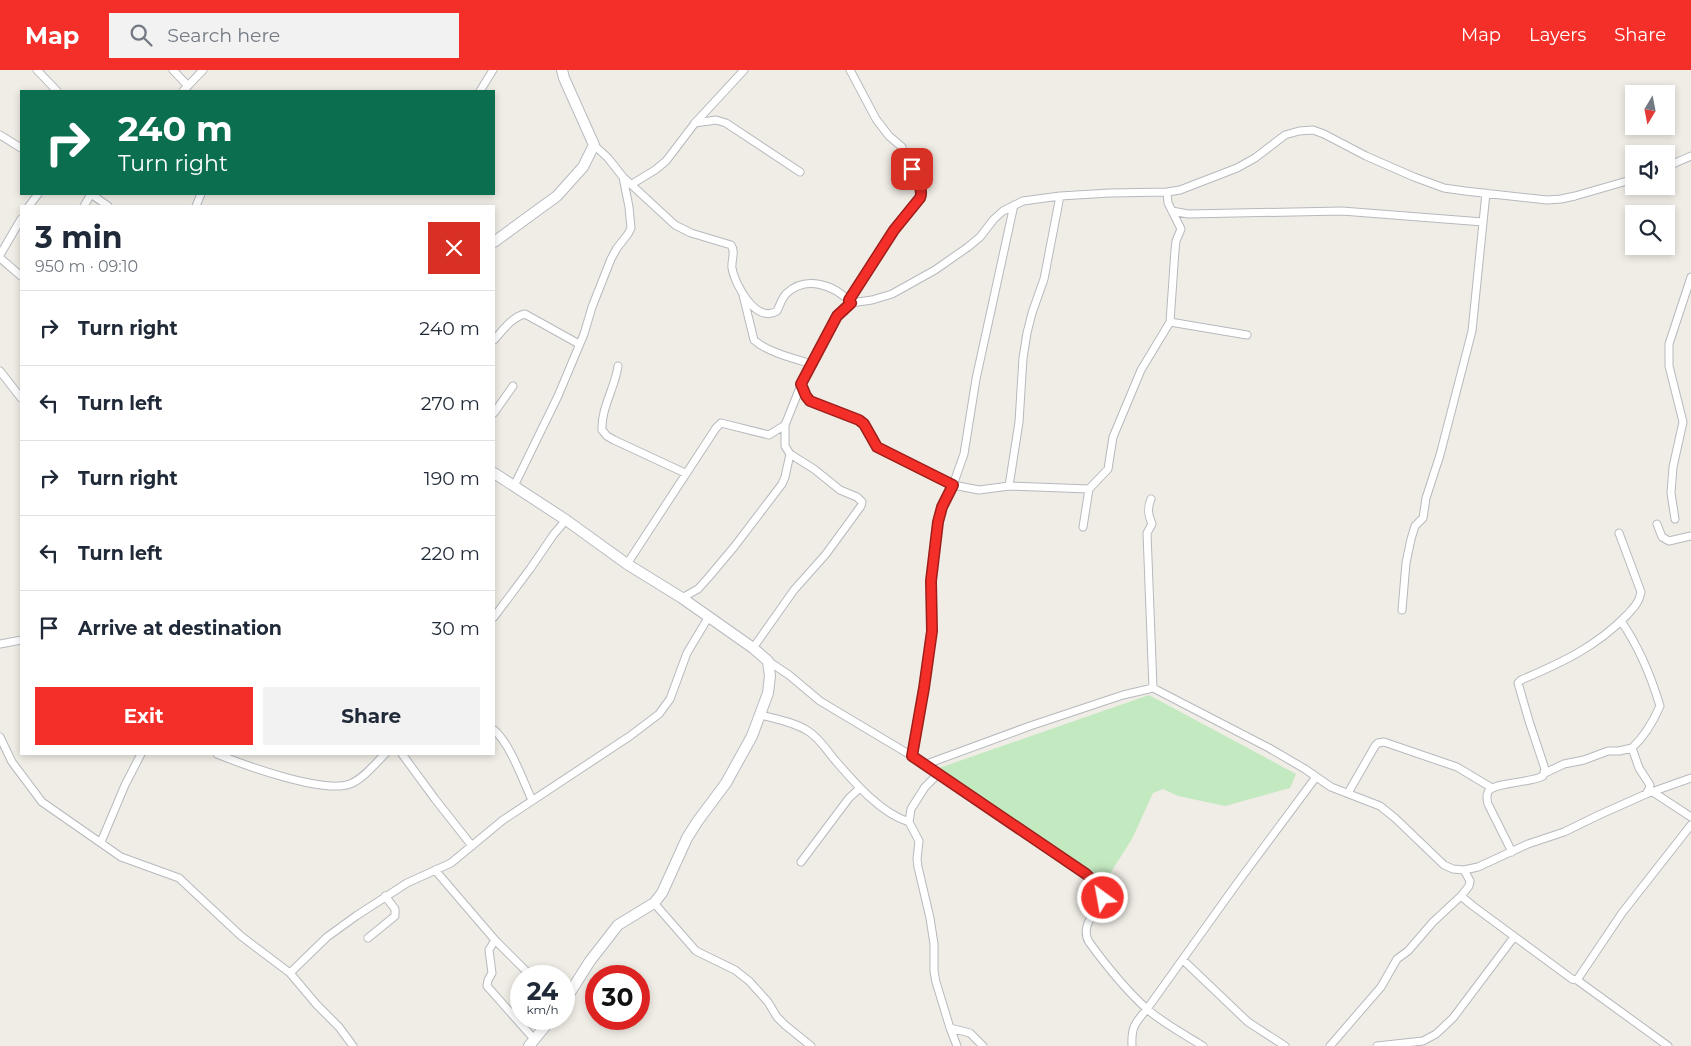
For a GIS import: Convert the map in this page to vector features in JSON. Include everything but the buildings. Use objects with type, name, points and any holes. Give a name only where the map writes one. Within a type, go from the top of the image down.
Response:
[{"type":"street","points":[[37,70],[56,90]]},
{"type":"street","points":[[174,70],[186,88],[202,70]]},
{"type":"street","points":[[481,90],[493,70]]},
{"type":"street","points":[[562,70],[594,145],[608,158],[623,177],[675,225],[691,233],[731,245],[734,250],[732,270],[743,295],[754,340],[769,349],[812,364]]},
{"type":"street","points":[[632,184],[656,170],[666,161],[695,123],[744,70]]},
{"type":"street","points":[[753,648],[794,590],[830,548],[861,506],[862,502],[857,497],[840,490],[814,469],[790,454],[785,446],[785,425],[801,384],[837,316],[850,301],[894,230],[922,194],[912,169],[904,159],[902,147],[889,136],[876,119],[850,70]]},
{"type":"street","points":[[695,123],[716,120],[726,123],[800,172]]},
{"type":"street","points":[[743,295],[755,309],[768,314],[777,311],[785,294],[806,283],[831,288],[850,301],[872,300],[892,294],[935,270],[980,237],[994,219],[1023,201],[1060,196],[1180,190],[1238,168],[1255,158],[1285,135],[1299,130],[1313,130],[1324,134],[1366,156],[1406,173],[1444,188],[1465,192],[1547,200],[1561,199],[1625,181]]},
{"type":"street","points":[[0,134],[20,147]]},
{"type":"street","points":[[495,241],[557,196],[583,167],[594,145]]},
{"type":"street","points":[[1675,163],[1691,156]]},
{"type":"street","points":[[514,486],[558,396],[611,259],[631,228],[623,177]]},
{"type":"street","points":[[1083,527],[1089,489],[1109,466],[1113,437],[1141,370],[1170,322],[1176,241],[1181,229],[1168,203],[1167,192]]},
{"type":"street","points":[[1402,610],[1405,572],[1414,526],[1423,518],[1426,498],[1440,455],[1472,330],[1486,193]]},
{"type":"street","points":[[92,195],[107,205]]},
{"type":"street","points":[[1009,486],[1019,422],[1023,358],[1027,333],[1044,279],[1060,196]]},
{"type":"street","points":[[912,756],[932,631],[931,581],[938,522],[942,507],[953,485],[964,454],[976,379],[1014,205]]},
{"type":"street","points":[[1172,211],[1188,214],[1342,211],[1483,222]]},
{"type":"street","points":[[20,221],[0,256],[20,275]]},
{"type":"street","points":[[1675,519],[1671,493],[1673,467],[1683,422],[1668,355],[1669,344],[1691,277]]},
{"type":"street","points":[[495,339],[510,322],[525,314],[579,344]]},
{"type":"street","points":[[1170,322],[1247,335]]},
{"type":"street","points":[[618,366],[602,430],[614,440],[686,473]]},
{"type":"street","points":[[0,371],[20,397]]},
{"type":"street","points":[[801,384],[810,401],[859,420],[864,424],[877,447],[953,485],[978,490],[1009,486],[1089,489]]},
{"type":"street","points":[[495,412],[513,386]]},
{"type":"street","points":[[627,564],[721,423],[769,435],[785,425]]},
{"type":"street","points":[[682,598],[698,589],[782,484],[790,454]]},
{"type":"street","points":[[495,474],[566,520],[627,564],[682,598],[753,648],[820,702],[912,756],[937,775],[1086,874],[1103,890],[1103,898],[1086,927],[1085,936],[1147,1009],[1203,1046]]},
{"type":"street","points":[[1150,499],[1148,515],[1152,524],[1147,533],[1153,688]]},
{"type":"street","points":[[495,617],[566,520]]},
{"type":"street","points":[[1657,524],[1662,537],[1669,541],[1691,536]]},
{"type":"street","points":[[1545,773],[1544,764],[1518,683],[1520,680],[1579,653],[1608,633],[1640,601],[1641,592],[1619,534]]},
{"type":"street","points":[[290,973],[327,937],[385,896],[407,883],[451,863],[504,820],[630,736],[659,714],[670,700],[687,653],[708,618]]},
{"type":"street","points":[[1512,852],[1488,804],[1488,792],[1492,788],[1539,779],[1545,773],[1564,764],[1584,760],[1608,751],[1619,752],[1632,748],[1647,731],[1660,706],[1652,678],[1630,634],[1620,621]]},
{"type":"street","points":[[0,644],[20,640]]},
{"type":"street","points":[[575,985],[590,961],[618,925],[654,903],[662,893],[687,838],[726,783],[744,753],[761,715],[768,693],[770,676],[768,661]]},
{"type":"street","points":[[924,765],[1123,694],[1153,688],[1261,744],[1305,769],[1331,787],[1380,806],[1395,818],[1444,866],[1464,870],[1478,867],[1528,844],[1564,832],[1649,793],[1691,778]]},
{"type":"street","points":[[761,715],[794,724],[807,731],[819,740],[859,788],[896,818],[910,822]]},
{"type":"street","points":[[495,731],[508,749],[532,800]]},
{"type":"street","points":[[0,738],[12,762],[42,802],[121,857],[179,878],[241,936],[290,973],[339,1027],[353,1046]]},
{"type":"street","points":[[1348,793],[1375,746],[1378,743],[1384,742],[1457,768],[1492,788]]},
{"type":"street","points":[[1632,748],[1639,768],[1650,785],[1649,793]]},
{"type":"street","points":[[101,842],[125,785],[140,755]]},
{"type":"street","points":[[220,755],[270,773],[331,787],[352,783],[384,755]]},
{"type":"street","points":[[403,755],[472,846]]},
{"type":"street","points":[[937,775],[925,787],[911,809],[910,822],[919,841],[918,868],[930,918],[934,944],[934,971],[957,1046]]},
{"type":"street","points":[[1132,1046],[1131,1034],[1133,1026],[1316,777]]},
{"type":"street","points":[[801,862],[849,798],[859,788]]},
{"type":"street","points":[[1649,793],[1691,816]]},
{"type":"street","points":[[1577,980],[1622,913],[1691,825]]},
{"type":"street","points":[[435,870],[495,940],[520,965]]},
{"type":"street","points":[[1330,1046],[1381,987],[1397,959],[1408,951],[1433,922],[1461,896],[1470,881],[1464,870]]},
{"type":"street","points":[[368,938],[395,916],[395,909],[385,896]]},
{"type":"street","points":[[1461,896],[1514,937],[1668,1046]]},
{"type":"street","points":[[654,903],[696,951],[735,970],[749,981],[785,1025],[811,1046]]},
{"type":"street","points":[[1378,1046],[1394,1046],[1423,1041],[1436,1034],[1453,1018],[1514,937]]},
{"type":"street","points":[[495,940],[489,950],[492,973],[487,986],[531,1043],[542,1030]]},
{"type":"street","points":[[1183,960],[1248,1022],[1285,1046]]},
{"type":"street","points":[[950,1028],[970,1033],[983,1046]]},
{"type":"green space","points":[[1149,695],[1296,774],[1290,788],[1225,806],[1178,796],[1163,789],[1153,793],[1132,839],[1104,883],[1077,862],[936,769]]},
{"type":"route","points":[[912,169],[921,189],[922,194],[920,198],[894,230],[887,244],[849,300],[851,303],[837,316],[801,384],[810,401],[838,411],[864,424],[877,447],[953,485],[942,507],[938,522],[931,581],[932,631],[912,756],[937,775],[1086,874],[1103,890],[1103,898]]}]
